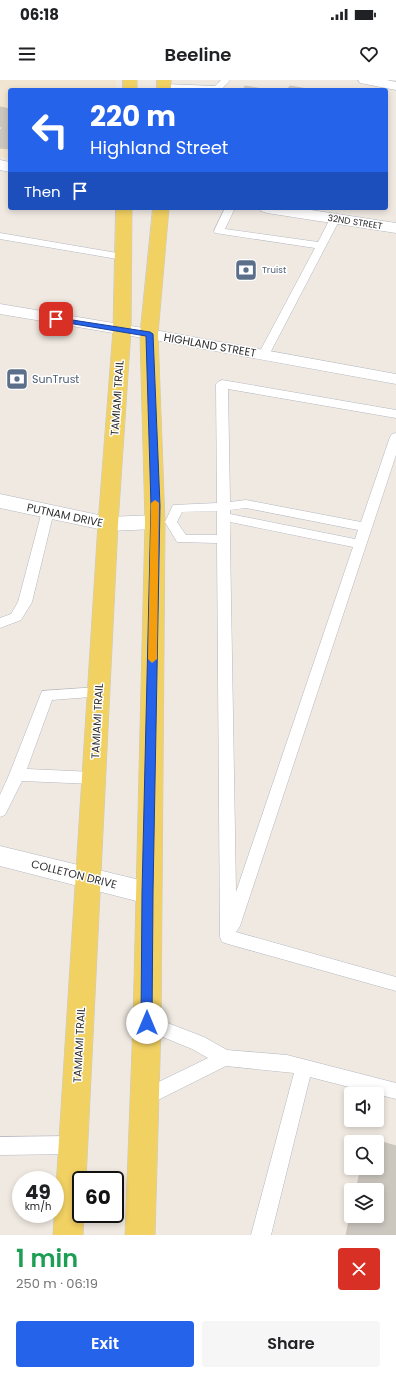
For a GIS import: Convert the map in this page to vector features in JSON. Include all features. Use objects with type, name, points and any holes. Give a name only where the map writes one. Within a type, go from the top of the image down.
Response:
[{"type":"main road","name":"TAMIAMI TRAIL","points":[[68,1235],[108,524],[122,330],[124,210]]},
{"type":"main road","points":[[140,1235],[147,1023],[148,893],[163,522],[150,334],[161,210]]},
{"type":"street","points":[[365,80],[396,86]]},
{"type":"street","name":"32ND STREET","points":[[279,210],[396,228]]},
{"type":"street","name":"HIGHLAND STREET","points":[[0,309],[150,334],[396,379]]},
{"type":"street","name":"PUTNAM DRIVE","points":[[1,503],[48,511],[108,524],[163,522]]},
{"type":"street","name":"COLLETON DRIVE","points":[[0,856],[148,893]]},
{"type":"lane","points":[[218,88],[226,80]]},
{"type":"lane","points":[[164,86],[190,88]]},
{"type":"lane","points":[[229,210],[220,231],[322,246]]},
{"type":"lane","points":[[264,355],[335,219]]},
{"type":"lane","points":[[0,236],[123,257]]},
{"type":"lane","points":[[228,937],[222,384],[396,414]]},
{"type":"lane","points":[[228,937],[396,437]]},
{"type":"lane","points":[[224,512],[246,504],[366,527]]},
{"type":"lane","points":[[224,539],[182,539],[163,522],[177,508],[224,512],[360,544]]},
{"type":"lane","points":[[0,623],[16,617],[25,602],[48,511]]},
{"type":"lane","points":[[0,811],[17,775],[47,695],[98,692]]},
{"type":"lane","points":[[17,775],[94,778]]},
{"type":"lane","points":[[228,937],[396,984]]},
{"type":"lane","points":[[147,1023],[198,1043],[225,1058],[287,1063],[396,1091]]},
{"type":"lane","points":[[144,1098],[225,1058]]},
{"type":"lane","points":[[261,1235],[304,1067]]},
{"type":"lane","points":[[0,1146],[73,1146]]},
{"type":"shaded area","points":[[0,80],[116,80],[116,88],[8,88],[8,159],[0,157]]},
{"type":"building","points":[[245,86],[257,88],[244,88]]},
{"type":"building","points":[[290,86],[302,88],[288,88]]},
{"type":"building","points":[[0,107],[8,109],[8,149],[0,148],[0,130],[3,127],[0,127]]},
{"type":"building","points":[[384,1143],[396,1146],[396,1235],[346,1235],[349,1223],[384,1223],[384,1183],[358,1183],[359,1175],[384,1175]]},
{"type":"slow traffic","points":[[152,659],[155,503]]},
{"type":"place","name":"Truist","points":[[246,270]]},
{"type":"place","name":"SunTrust","points":[[17,379]]},
{"type":"route","points":[[56,319],[150,334],[155,506],[147,1023]]}]
